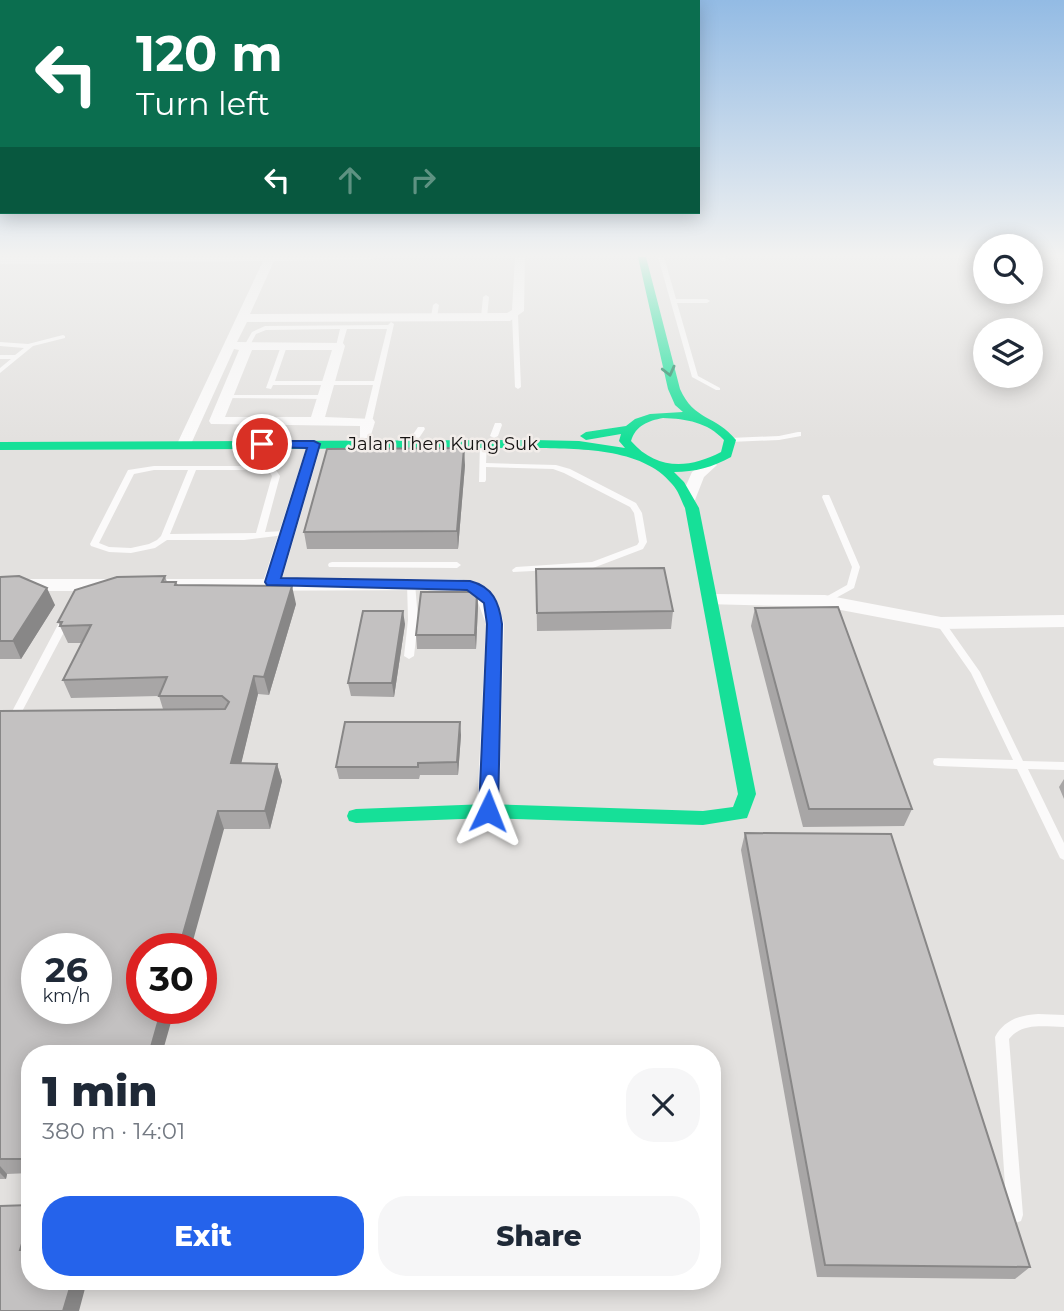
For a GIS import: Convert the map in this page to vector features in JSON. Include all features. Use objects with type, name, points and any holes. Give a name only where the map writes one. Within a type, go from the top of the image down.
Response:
[{"type":"street","points":[[186,439],[242,318]]},
{"type":"street","points":[[246,318],[329,322],[392,322],[407,318]]},
{"type":"street","points":[[640,318],[658,395],[649,417]]},
{"type":"street","points":[[657,318],[676,396],[681,405],[695,417]]},
{"type":"street","points":[[229,346],[339,346],[317,422]]},
{"type":"street","points":[[247,346],[216,421],[317,422],[366,429]]},
{"type":"street","points":[[213,380],[232,381]]},
{"type":"street","points":[[633,453],[625,441],[629,429],[649,417],[671,414],[695,417],[718,426],[730,440],[727,454],[697,475],[689,497]]},
{"type":"street","name":"Jalan Then Kung Suk","points":[[0,446],[366,429],[581,437],[629,429]]},
{"type":"street","name":"Jalan Then Kung Suk","points":[[0,435],[314,444],[492,435],[633,453],[659,466]]},
{"type":"street","points":[[272,582],[314,444]]},
{"type":"street","points":[[659,466],[685,468],[709,465]]},
{"type":"street","points":[[356,816],[488,811],[703,818],[740,813],[747,794],[689,497],[678,482],[659,466]]},
{"type":"street","points":[[0,585],[81,592],[272,582],[411,583],[434,575],[470,585],[482,591],[491,602],[495,624],[488,811]]},
{"type":"street","points":[[710,600],[825,601],[941,623],[1064,621]]},
{"type":"lane","points":[[515,318],[518,387]]},
{"type":"lane","points":[[679,318],[695,377],[718,389]]},
{"type":"lane","points":[[247,346],[260,328],[329,322],[344,327],[392,322],[366,429]]},
{"type":"lane","points":[[339,346],[344,327]]},
{"type":"lane","points":[[661,336],[684,336]]},
{"type":"lane","points":[[0,344],[30,345],[63,337]]},
{"type":"lane","points":[[0,370],[30,345]]},
{"type":"lane","points":[[266,397],[284,346]]},
{"type":"lane","points":[[0,357],[17,357]]},
{"type":"lane","points":[[271,383],[326,390]]},
{"type":"lane","points":[[225,397],[266,397],[377,383]]},
{"type":"lane","points":[[730,440],[798,433]]},
{"type":"lane","points":[[482,480],[483,465],[492,435]]},
{"type":"lane","points":[[483,465],[540,466],[567,471],[633,505],[638,513],[643,542],[640,547],[593,565],[516,570]]},
{"type":"lane","points":[[192,468],[160,545],[149,549],[104,549],[94,544],[131,472],[155,468],[266,467],[274,470],[276,476],[260,535]]},
{"type":"lane","points":[[825,601],[851,586],[856,567],[826,497]]},
{"type":"lane","points":[[165,537],[285,533]]},
{"type":"lane","points":[[332,565],[434,575],[457,565]]},
{"type":"lane","points":[[409,656],[411,583]]},
{"type":"lane","points":[[6,721],[71,611]]},
{"type":"lane","points":[[941,623],[975,672],[1064,855]]},
{"type":"lane","points":[[6,721],[25,721]]},
{"type":"lane","points":[[939,762],[1064,766]]},
{"type":"lane","points":[[1015,1215],[1002,1037],[1007,1028],[1025,1021],[1064,1021]]},
{"type":"building","points":[[464,448],[457,531],[304,532],[327,449]]},
{"type":"building","points":[[664,568],[673,611],[537,613],[536,569]]},
{"type":"building","points":[[19,576],[47,588],[13,641],[0,641],[0,577]]},
{"type":"building","points":[[165,576],[162,582],[176,582],[175,585],[292,586],[264,677],[254,676],[231,763],[277,764],[265,811],[218,811],[183,933],[126,933],[126,1024],[157,1024],[152,1045],[21,1045],[21,1159],[0,1159],[0,711],[225,709],[229,702],[222,696],[159,696],[167,677],[63,680],[91,625],[60,626],[62,622],[58,622],[75,590],[117,577]]},
{"type":"building","points":[[421,592],[477,592],[475,635],[416,635]]},
{"type":"building","points":[[838,607],[912,809],[809,809],[755,608]]},
{"type":"building","points":[[363,611],[403,611],[392,683],[348,683]]},
{"type":"building","points":[[345,722],[460,722],[457,762],[418,763],[418,767],[336,767]]},
{"type":"building","points":[[745,833],[891,834],[1030,1267],[825,1265]]},
{"type":"building","points":[[21,1205],[21,1290],[69,1290],[63,1311],[0,1311],[0,1206]]},
{"type":"traffic: fast","points":[[657,318],[674,389],[681,405],[695,417]]},
{"type":"traffic: fast","points":[[663,415],[691,417],[708,422],[730,440],[727,454],[700,466],[686,468],[659,466],[646,461],[625,441],[627,434],[639,422],[663,415]]},
{"type":"traffic: fast","points":[[586,436],[629,429]]},
{"type":"traffic: fast","points":[[0,446],[533,444],[579,445],[633,453]]},
{"type":"traffic: fast","points":[[356,816],[488,811],[703,818],[740,813],[747,794],[692,508],[678,482],[659,466]]},
{"type":"route","points":[[262,444],[314,444],[272,582],[470,585],[482,591],[491,602],[495,624],[488,811]]}]
